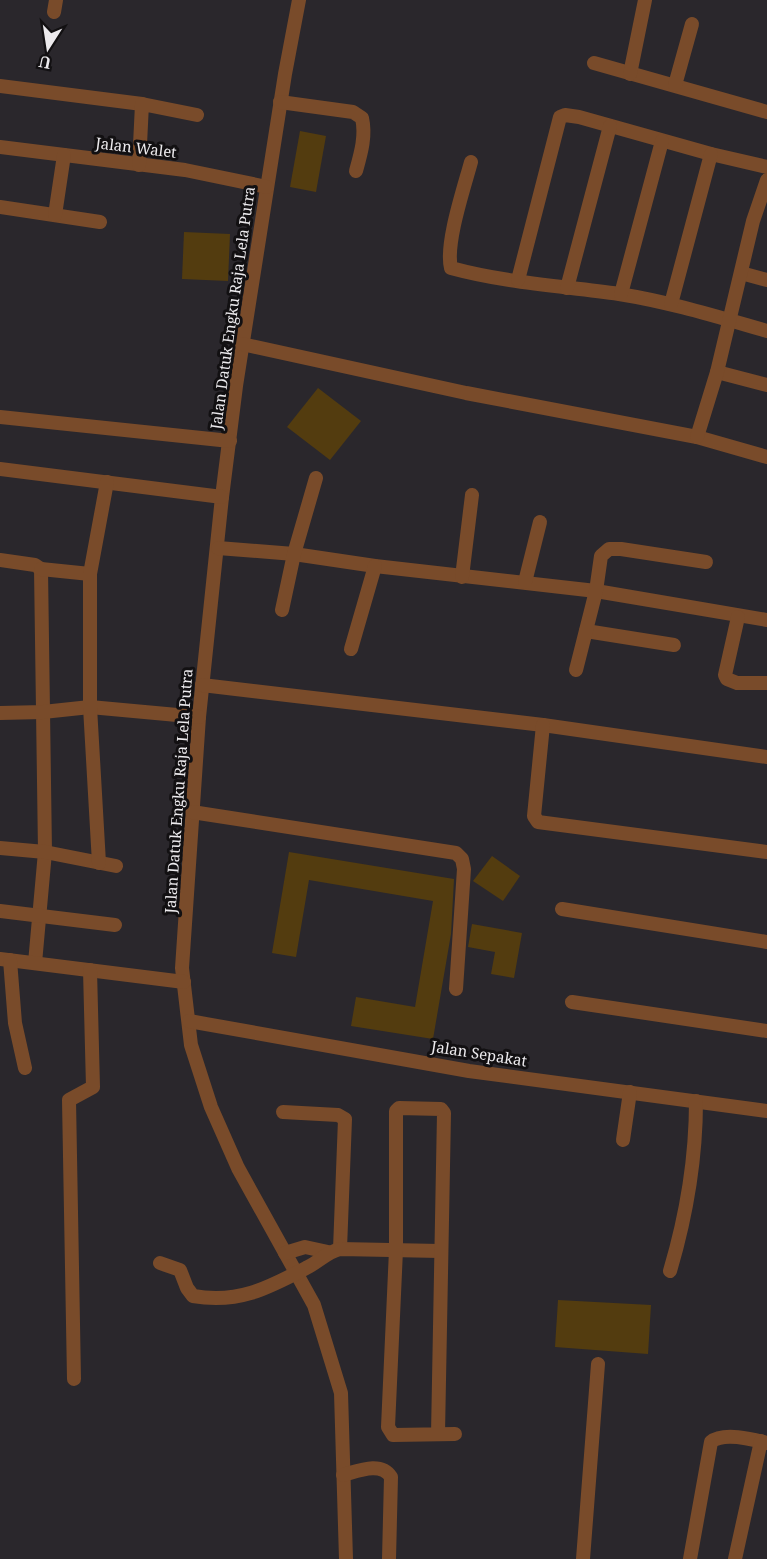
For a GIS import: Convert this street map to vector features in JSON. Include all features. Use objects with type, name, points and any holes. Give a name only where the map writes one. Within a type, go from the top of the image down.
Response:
[{"type":"street","name":"Jalan Datuk Engku Raja Lela Putra","points":[[299,0],[280,102],[242,344],[222,497],[199,717],[182,968],[191,1045],[211,1107],[238,1168],[314,1305],[341,1393],[346,1559]]},
{"type":"street","points":[[630,74],[645,0]]},
{"type":"street","points":[[675,85],[692,24]]},
{"type":"street","points":[[594,63],[767,112]]},
{"type":"street","points":[[0,86],[142,104],[197,115]]},
{"type":"street","points":[[280,102],[353,112],[362,118],[363,146],[356,171]]},
{"type":"street","points":[[140,165],[142,104]]},
{"type":"street","points":[[518,280],[560,117],[571,115],[767,167]]},
{"type":"street","points":[[567,288],[610,126]]},
{"type":"street","points":[[621,294],[662,141]]},
{"type":"street","name":"Jalan Walet","points":[[0,147],[185,170],[267,187]]},
{"type":"street","points":[[671,304],[711,154]]},
{"type":"street","points":[[55,215],[64,155]]},
{"type":"street","points":[[471,162],[454,232],[449,261],[451,267],[473,274],[621,294],[671,304],[767,331]]},
{"type":"street","points":[[697,437],[717,372],[741,273],[760,223],[767,180]]},
{"type":"street","points":[[0,207],[100,222]]},
{"type":"street","points":[[741,273],[767,280]]},
{"type":"street","points":[[242,344],[465,393],[697,437],[767,457]]},
{"type":"street","points":[[717,372],[767,385]]},
{"type":"street","points":[[0,417],[230,441]]},
{"type":"street","points":[[0,469],[222,497]]},
{"type":"street","points":[[282,609],[294,554],[316,478]]},
{"type":"street","points":[[99,863],[90,707],[90,574],[107,482]]},
{"type":"street","points":[[462,577],[472,495]]},
{"type":"street","points":[[525,582],[540,522]]},
{"type":"street","points":[[218,548],[294,554],[462,577],[596,591],[738,617],[767,620]]},
{"type":"street","points":[[576,670],[596,591],[601,556],[609,549],[706,562]]},
{"type":"street","points":[[0,560],[35,565],[41,569],[90,574]]},
{"type":"street","points":[[351,649],[375,566]]},
{"type":"street","points":[[35,963],[45,852],[41,569]]},
{"type":"street","points":[[738,617],[725,675],[727,679],[737,683],[767,683]]},
{"type":"street","points":[[586,632],[674,645]]},
{"type":"street","points":[[202,685],[543,725],[767,757]]},
{"type":"street","points":[[0,713],[43,712],[90,707],[199,717]]},
{"type":"street","points":[[543,725],[534,816],[538,822],[767,852]]},
{"type":"street","points":[[192,812],[456,853],[462,859],[465,869],[456,989]]},
{"type":"street","points":[[0,848],[45,852],[116,866]]},
{"type":"street","points":[[562,909],[767,942]]},
{"type":"street","points":[[0,911],[115,925]]},
{"type":"street","points":[[25,1068],[5,959],[184,982]]},
{"type":"street","points":[[74,1379],[69,1100],[93,1087],[90,970]]},
{"type":"street","points":[[572,1002],[767,1030]]},
{"type":"street","name":"Jalan Sepakat","points":[[189,1021],[469,1071],[767,1110]]},
{"type":"street","points":[[623,1140],[630,1092]]},
{"type":"street","points":[[670,1271],[681,1225],[696,1135],[696,1101]]},
{"type":"street","points":[[438,1434],[444,1113],[441,1109],[399,1108],[396,1111],[396,1250],[388,1427],[393,1435],[455,1434]]},
{"type":"street","points":[[283,1112],[339,1115],[346,1121],[334,1250]]},
{"type":"street","points":[[285,1253],[305,1247],[334,1250],[440,1251]]},
{"type":"street","points":[[160,1263],[180,1270],[190,1294],[197,1297],[236,1298],[295,1274],[334,1250]]},
{"type":"street","points":[[583,1559],[598,1364]]},
{"type":"street","points":[[690,1559],[711,1442],[714,1439],[726,1437],[764,1442],[735,1559]]},
{"type":"street","points":[[343,1475],[373,1468],[380,1468],[389,1473],[391,1477],[389,1559]]},
{"type":"building","points":[[300,131],[326,136],[316,192],[290,187]]},
{"type":"building","points":[[184,232],[230,234],[228,281],[182,279]]},
{"type":"building","points":[[318,388],[361,421],[330,460],[287,427]]},
{"type":"building","points":[[289,852],[454,879],[451,934],[433,1039],[351,1026],[356,997],[415,1007],[433,901],[309,880],[296,957],[272,953]]},
{"type":"building","points":[[492,856],[520,876],[503,901],[473,881]]},
{"type":"building","points":[[472,924],[522,933],[514,978],[491,974],[495,952],[468,947]]},
{"type":"building","points":[[558,1300],[651,1305],[648,1354],[555,1347]]}]
